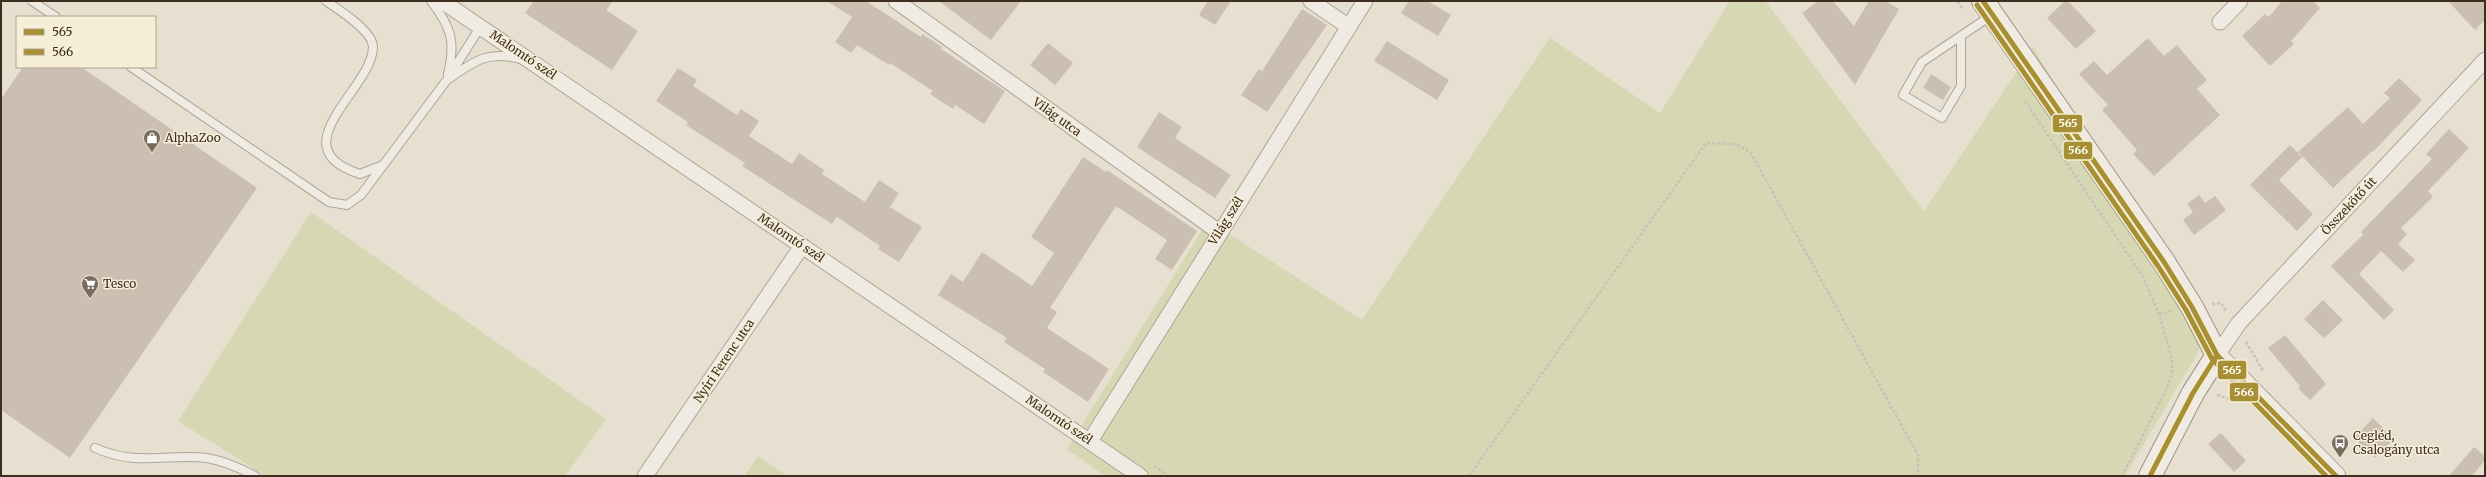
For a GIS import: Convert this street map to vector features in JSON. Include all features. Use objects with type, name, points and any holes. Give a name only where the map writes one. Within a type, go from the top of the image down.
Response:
[{"type":"main road","points":[[1984,14],[2164,262],[2192,307],[2217,355],[2193,393],[2150,476]]},
{"type":"street","name":"Malomtó szél","points":[[442,1],[481,26],[1140,476]]},
{"type":"street","name":"Világ utca","points":[[896,1],[1219,232]]},
{"type":"street","points":[[1311,1],[1349,27]]},
{"type":"street","name":"Világ szél","points":[[1090,442],[1219,232],[1365,1]]},
{"type":"street","points":[[2220,22],[2240,1]]},
{"type":"street","name":"Összekötő út","points":[[2217,355],[2239,323],[2485,60]]},
{"type":"street","name":"Nyíri Ferenc utca","points":[[645,476],[802,246]]},
{"type":"street","points":[[2217,355],[2336,476]]},
{"type":"lane","points":[[32,1],[54,16]]},
{"type":"lane","points":[[326,1],[347,15],[368,36],[373,46],[369,63],[351,89],[327,132],[327,148],[330,158],[344,170],[360,174],[383,164]]},
{"type":"lane","points":[[431,1],[448,23],[453,53],[446,81]]},
{"type":"lane","points":[[1960,38],[1961,86],[1942,118],[1903,95],[1922,62],[1960,38],[1984,14]]},
{"type":"lane","points":[[132,68],[329,202],[347,205],[361,195],[446,81],[481,26]]},
{"type":"lane","points":[[446,81],[472,62],[494,55],[509,56],[538,65]]},
{"type":"lane","points":[[95,448],[111,456],[144,460],[206,458],[224,462],[255,476]]},
{"type":"path","points":[[1958,1],[1984,14]]},
{"type":"path","points":[[2024,100],[2143,277],[2168,342],[2172,360],[2172,373],[2122,476]]},
{"type":"path","points":[[1469,476],[1706,143],[1736,144],[1751,153],[1918,455],[1918,476]]},
{"type":"green space","points":[[1730,1],[1765,1],[1924,211],[2033,47],[2118,187],[2213,327],[2125,476],[1105,476],[1067,449],[1208,220],[1362,320],[1550,38],[1660,113]]},
{"type":"green space","points":[[311,212],[606,419],[565,476],[265,476],[178,421]]},
{"type":"green space","points":[[758,456],[787,476],[744,476]]},
{"type":"building","points":[[534,1],[613,1],[606,10],[638,31],[612,70],[525,13]]},
{"type":"building","points":[[827,1],[866,1],[921,37],[922,34],[942,47],[941,49],[1005,91],[984,124],[955,105],[953,109],[930,94],[933,91],[890,63],[889,65],[857,45],[851,53],[835,42],[852,17]]},
{"type":"building","points":[[939,1],[1021,1],[991,40]]},
{"type":"building","points":[[1208,1],[1231,1],[1215,25],[1199,15]]},
{"type":"building","points":[[1409,1],[1428,1],[1451,15],[1438,36],[1401,13]]},
{"type":"building","points":[[1818,1],[1833,1],[1854,26],[1869,1],[1885,1],[1899,9],[1855,85],[1802,13]]},
{"type":"building","points":[[2065,1],[2068,1],[2096,31],[2076,49],[2047,18]]},
{"type":"building","points":[[2282,1],[2313,1],[2320,8],[2291,41],[2294,44],[2270,66],[2242,36],[2265,14],[2269,17]]},
{"type":"building","points":[[2448,1],[2485,1],[2485,20],[2475,30]]},
{"type":"building","points":[[1302,9],[1327,25],[1267,112],[1241,95],[1259,69],[1262,71]]},
{"type":"building","points":[[2148,38],[2164,56],[2177,45],[2207,80],[2197,89],[2220,115],[2154,176],[2133,154],[2137,150],[2102,110],[2108,105],[2079,74],[2094,61],[2107,75]]},
{"type":"building","points":[[1387,41],[1449,80],[1437,100],[1374,61]]},
{"type":"building","points":[[1048,43],[1073,63],[1055,85],[1030,65]]},
{"type":"building","name":"Tesco","points":[[22,68],[82,68],[257,188],[70,458],[1,410],[1,99]]},
{"type":"building","points":[[678,68],[697,80],[693,86],[737,115],[741,109],[759,121],[749,136],[792,164],[799,153],[824,170],[822,174],[865,202],[879,180],[899,193],[890,207],[922,227],[899,262],[878,249],[880,246],[837,217],[832,224],[742,166],[745,163],[686,125],[688,122],[656,101]]},
{"type":"building","points":[[1931,74],[1951,87],[1943,100],[1923,88]]},
{"type":"building","points":[[2399,78],[2422,100],[2373,152],[2372,151],[2333,188],[2298,152],[2348,107],[2363,124],[2390,98],[2384,93]]},
{"type":"building","points":[[1159,112],[1182,127],[1175,138],[1231,175],[1215,198],[1137,147]]},
{"type":"building","points":[[2449,129],[2469,148],[2428,191],[2433,197],[2401,228],[2407,234],[2398,244],[2415,260],[2403,272],[2381,251],[2359,274],[2394,310],[2384,320],[2331,266],[2363,235],[2361,232],[2432,159],[2426,154]]},
{"type":"building","points":[[2290,145],[2302,157],[2279,180],[2313,214],[2297,231],[2250,185]]},
{"type":"building","points":[[1083,157],[1106,172],[1107,170],[1197,231],[1172,270],[1155,259],[1167,240],[1116,206],[1050,308],[1057,312],[1047,328],[1109,369],[1088,402],[1043,372],[1045,369],[1004,342],[1007,338],[938,295],[951,274],[963,282],[982,252],[1032,286],[1054,253],[1031,237]]},
{"type":"building","points":[[2199,195],[2205,203],[2215,196],[2226,210],[2194,235],[2183,220],[2193,212],[2187,204]]},
{"type":"building","points":[[2323,300],[2343,320],[2324,338],[2304,319]]},
{"type":"building","points":[[2285,335],[2326,384],[2310,400],[2298,388],[2300,386],[2268,348]]},
{"type":"building","points":[[2373,418],[2394,439],[2375,458],[2354,438]]},
{"type":"building","points":[[2221,433],[2246,461],[2234,472],[2208,444]]},
{"type":"building","points":[[2474,447],[2485,456],[2485,460],[2472,476],[2449,476]]},
{"type":"transit line","name":"565","points":[[1983,1],[2164,262],[2192,307],[2217,355],[2336,476]]},
{"type":"transit line","name":"566","points":[[1977,5],[2158,266],[2186,310],[2212,359],[2326,476]]},
{"type":"transit line","name":"565","points":[[2150,476],[2193,393],[2217,355]]},
{"type":"place","name":"AlphaZoo","points":[[152,153]]},
{"type":"place","name":"Tesco","points":[[90,299]]},
{"type":"place","name":"Cegléd, Csalogány utca","points":[[2340,458]]}]
